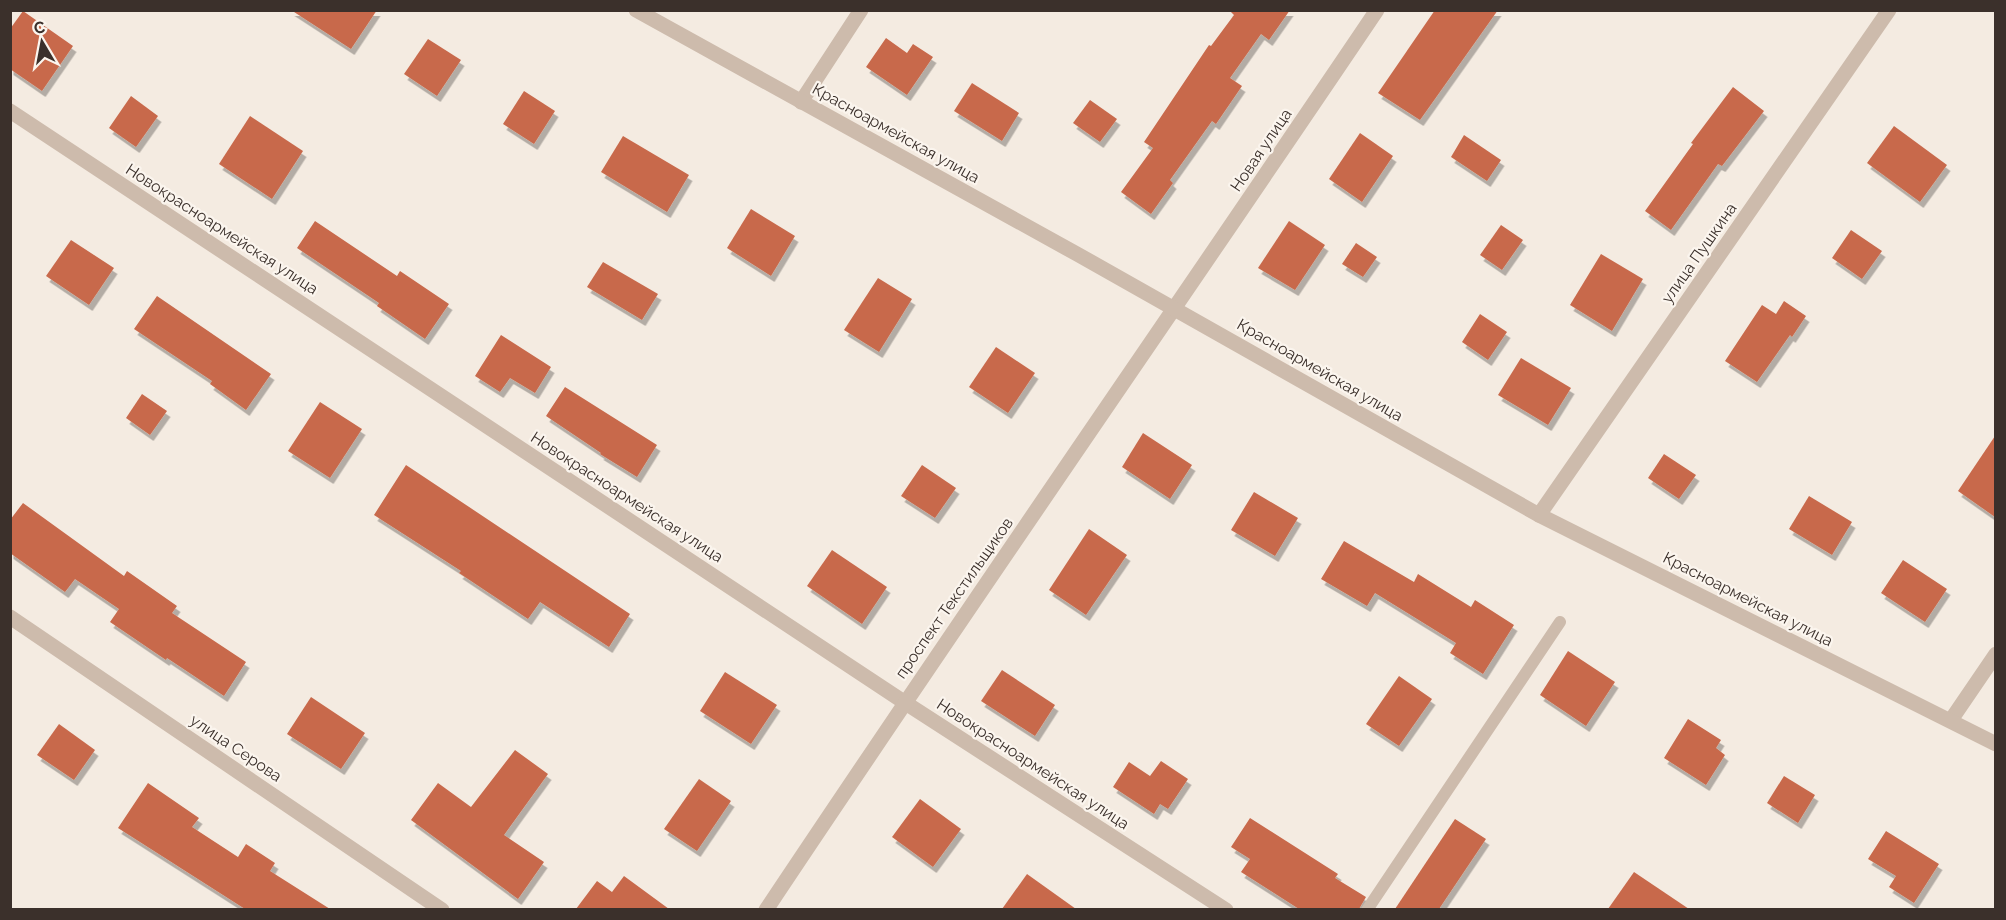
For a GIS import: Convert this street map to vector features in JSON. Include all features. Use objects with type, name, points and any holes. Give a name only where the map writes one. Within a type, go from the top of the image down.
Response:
[{"type":"street","name":"Красноармейская улица","points":[[636,10],[1175,309],[1539,515],[1995,744]]},
{"type":"street","points":[[801,102],[861,10]]},
{"type":"street","name":"Новая улица","points":[[1175,309],[1377,10]]},
{"type":"street","name":"улица Пушкина","points":[[1539,515],[1889,10]]},
{"type":"street","name":"Новокрасноармейская улица","points":[[10,111],[904,702],[1226,909]]},
{"type":"street","name":"проспект Текстильщиков","points":[[766,909],[904,702],[1175,309]]},
{"type":"street","name":"улица Серова","points":[[10,617],[442,909]]},
{"type":"street","points":[[1951,720],[1995,654]]},
{"type":"lane","points":[[1367,909],[1560,622]]},
{"type":"building","points":[[291,10],[377,10],[351,49]]},
{"type":"building","points":[[1229,10],[1290,10],[1269,40],[1261,34],[1230,78],[1242,86],[1216,124],[1212,121],[1170,180],[1173,183],[1151,214],[1121,192],[1153,148],[1144,142],[1209,45],[1211,46],[1234,15]]},
{"type":"building","points":[[1435,10],[1498,10],[1420,120],[1378,93]]},
{"type":"building","points":[[23,11],[73,46],[42,91],[10,69],[10,29]]},
{"type":"building","points":[[886,38],[907,53],[913,44],[933,57],[907,95],[866,67]]},
{"type":"building","points":[[428,39],[461,60],[437,96],[404,74]]},
{"type":"building","points":[[972,83],[1019,113],[1002,141],[954,111]]},
{"type":"building","points":[[1733,87],[1764,111],[1722,166],[1718,164],[1671,230],[1645,211],[1693,144],[1691,143]]},
{"type":"building","points":[[524,91],[555,111],[534,144],[503,124]]},
{"type":"building","points":[[131,96],[158,116],[136,147],[109,128]]},
{"type":"building","points":[[1090,100],[1117,119],[1100,142],[1073,123]]},
{"type":"building","points":[[250,116],[303,151],[272,199],[219,164]]},
{"type":"building","points":[[1894,126],[1947,165],[1920,202],[1867,163]]},
{"type":"building","points":[[1360,133],[1393,156],[1362,202],[1329,179]]},
{"type":"building","points":[[1464,135],[1501,160],[1487,181],[1451,157]]},
{"type":"building","points":[[623,136],[689,175],[667,212],[601,172]]},
{"type":"building","points":[[751,209],[795,236],[771,276],[727,248]]},
{"type":"building","points":[[315,221],[397,276],[400,271],[449,304],[425,339],[377,306],[379,303],[297,248]]},
{"type":"building","points":[[1289,221],[1325,245],[1295,290],[1258,268]]},
{"type":"building","points":[[1501,225],[1523,240],[1502,270],[1480,255]]},
{"type":"building","points":[[1851,230],[1882,251],[1862,279],[1832,258]]},
{"type":"building","points":[[71,240],[114,268],[89,305],[46,276]]},
{"type":"building","points":[[1356,243],[1377,257],[1363,277],[1342,264]]},
{"type":"building","points":[[1601,254],[1643,279],[1612,331],[1570,305]]},
{"type":"building","points":[[603,262],[658,294],[642,320],[587,287]]},
{"type":"building","points":[[878,278],[912,299],[879,352],[844,330]]},
{"type":"building","points":[[157,296],[271,374],[246,410],[210,384],[212,381],[134,329]]},
{"type":"building","points":[[1784,301],[1806,316],[1757,382],[1725,361],[1762,305],[1776,314]]},
{"type":"building","points":[[1480,314],[1507,332],[1488,360],[1462,342]]},
{"type":"building","points":[[501,335],[551,367],[535,393],[510,378],[500,392],[475,376]]},
{"type":"building","points":[[996,347],[1035,373],[1008,413],[969,387]]},
{"type":"building","points":[[1521,358],[1571,388],[1548,425],[1498,395]]},
{"type":"building","points":[[565,387],[657,445],[637,477],[546,416]]},
{"type":"building","points":[[142,394],[167,411],[150,435],[126,418]]},
{"type":"building","points":[[320,402],[362,429],[330,478],[288,451]]},
{"type":"building","points":[[1143,433],[1192,465],[1170,499],[1122,467]]},
{"type":"building","points":[[1995,436],[1995,517],[1958,491]]},
{"type":"building","points":[[1664,454],[1696,475],[1679,499],[1648,478]]},
{"type":"building","points":[[406,465],[630,614],[609,647],[540,602],[528,619],[459,573],[461,571],[374,515]]},
{"type":"building","points":[[922,465],[956,488],[935,518],[901,496]]},
{"type":"building","points":[[1254,492],[1298,518],[1275,556],[1231,530]]},
{"type":"building","points":[[1809,496],[1852,522],[1832,555],[1789,529]]},
{"type":"building","points":[[23,503],[124,576],[127,571],[177,606],[172,613],[246,662],[224,696],[110,622],[119,609],[75,579],[65,592],[10,553],[10,520]]},
{"type":"building","points":[[1089,529],[1127,555],[1086,615],[1049,590]]},
{"type":"building","points":[[1344,541],[1414,582],[1418,574],[1471,607],[1475,600],[1514,625],[1483,674],[1450,653],[1456,643],[1375,593],[1367,606],[1321,579]]},
{"type":"building","points":[[832,550],[887,587],[862,624],[807,586]]},
{"type":"building","points":[[1903,560],[1947,589],[1925,622],[1881,593]]},
{"type":"building","points":[[1568,651],[1615,682],[1586,726],[1540,695]]},
{"type":"building","points":[[1002,670],[1055,705],[1035,736],[981,701]]},
{"type":"building","points":[[725,672],[777,705],[751,744],[700,711]]},
{"type":"building","points":[[1399,676],[1432,699],[1399,746],[1366,724]]},
{"type":"building","points":[[311,697],[365,733],[341,769],[287,734]]},
{"type":"building","points":[[1688,719],[1721,740],[1716,748],[1725,755],[1706,785],[1664,758]]},
{"type":"building","points":[[59,724],[95,750],[74,780],[37,755]]},
{"type":"building","points":[[515,750],[548,774],[504,835],[544,862],[518,899],[411,820],[438,783],[471,807]]},
{"type":"building","points":[[1161,761],[1188,779],[1168,809],[1160,804],[1154,814],[1113,787],[1129,762],[1150,776]]},
{"type":"building","points":[[1784,776],[1815,795],[1798,823],[1767,803]]},
{"type":"building","points":[[699,779],[731,801],[697,851],[664,829]]},
{"type":"building","points":[[148,783],[199,818],[192,827],[238,857],[246,844],[275,863],[270,871],[330,909],[245,909],[118,828]]},
{"type":"building","points":[[920,799],[961,829],[933,867],[892,837]]},
{"type":"building","points":[[1250,818],[1338,874],[1335,878],[1366,897],[1359,909],[1299,909],[1241,872],[1250,859],[1231,847]]},
{"type":"building","points":[[1455,819],[1486,839],[1439,909],[1395,909]]},
{"type":"building","points":[[1886,831],[1939,864],[1914,903],[1889,887],[1896,876],[1868,859]]},
{"type":"building","points":[[1634,872],[1689,909],[1608,909]]},
{"type":"building","points":[[1027,874],[1076,909],[1002,909]]},
{"type":"building","points":[[624,876],[669,909],[576,909],[597,881],[612,892]]}]
